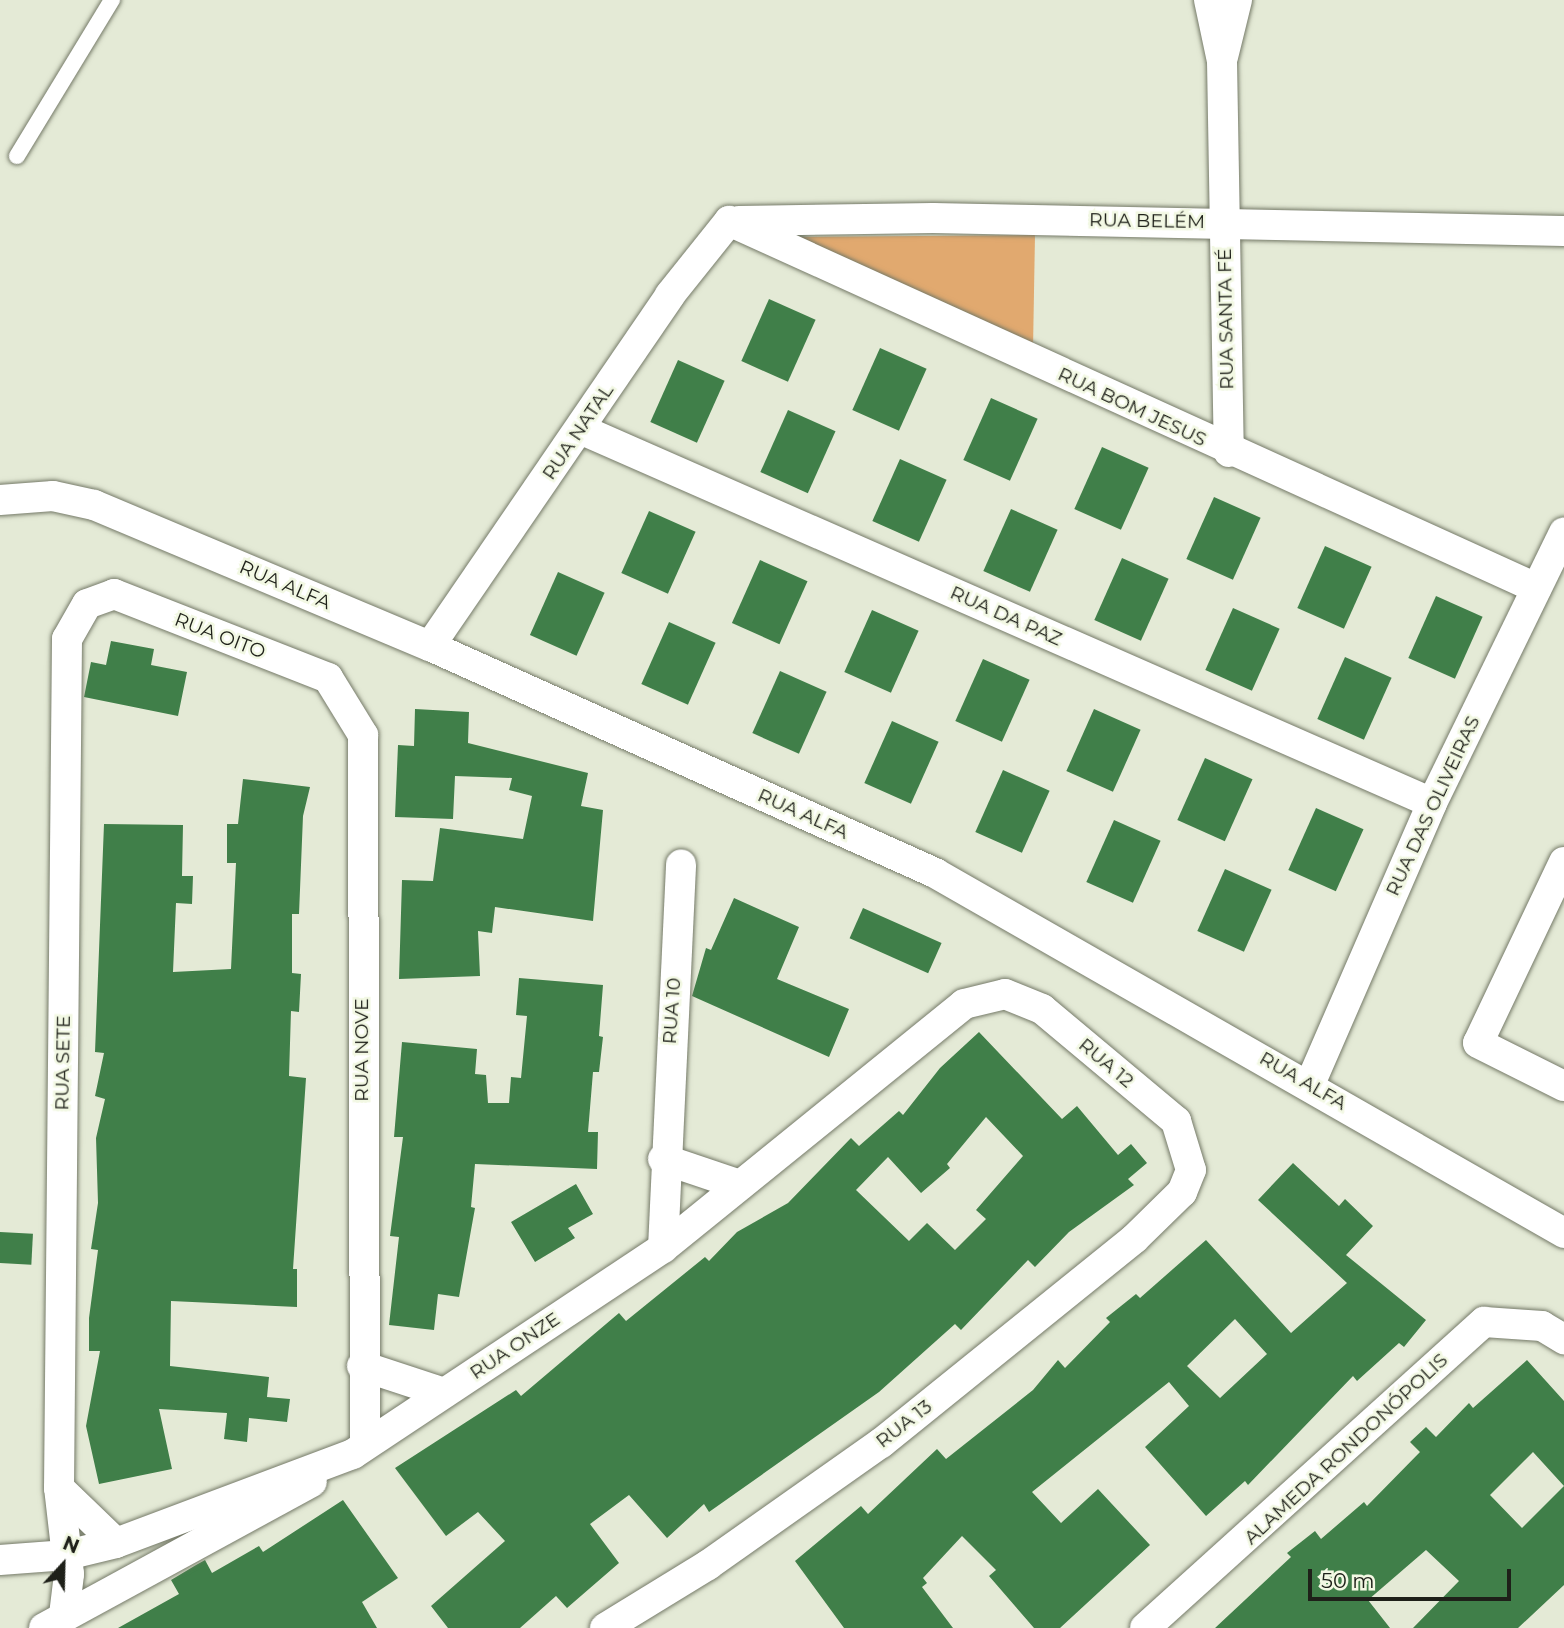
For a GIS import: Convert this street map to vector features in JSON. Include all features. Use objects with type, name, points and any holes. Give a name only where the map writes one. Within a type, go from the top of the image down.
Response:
[{"type":"street","name":"RUA SANTA FÉ","points":[[1209,0],[1222,61],[1228,452]]},
{"type":"street","name":"RUA SANTA FÉ","points":[[1222,61],[1237,0]]},
{"type":"street","name":"RUA BELÉM","points":[[729,221],[933,218],[1564,231]]},
{"type":"street","name":"RUA NATAL","points":[[430,646],[670,295],[729,221]]},
{"type":"street","name":"RUA BOM JESUS","points":[[729,221],[1228,452],[1536,588]]},
{"type":"street","name":"RUA DA PAZ","points":[[580,429],[1432,803]]},
{"type":"street","name":"RUA ALFA","points":[[0,500],[53,496],[94,505],[430,646],[935,873],[1310,1084],[1564,1233]]},
{"type":"street","name":"RUA DAS OLIVEIRAS","points":[[1310,1084],[1432,803],[1564,532]]},
{"type":"street","name":"RUA OITO","points":[[68,639],[87,604],[114,594],[328,678],[363,735]]},
{"type":"street","name":"RUA SETE","points":[[54,1622],[67,1555],[59,1488],[68,639]]},
{"type":"street","name":"RUA NOVE","points":[[359,1450],[362,1366],[363,735]]},
{"type":"street","name":"RUA 10","points":[[663,1248],[663,1159],[681,864]]},
{"type":"street","points":[[1560,880],[1478,1043],[1564,1086]]},
{"type":"street","name":"RUA 12","points":[[964,1004],[1005,994],[1042,1009],[1176,1121],[1191,1170],[1182,1192]]},
{"type":"street","name":"RUA ONZE","points":[[0,1560],[67,1555],[116,1543],[359,1450],[663,1248],[964,1004]]},
{"type":"street","points":[[663,1159],[740,1185]]},
{"type":"street","name":"RUA 13","points":[[605,1628],[708,1565],[881,1443],[1134,1239],[1182,1192]]},
{"type":"street","name":"ALAMEDA RONDONÓPOLIS","points":[[1144,1628],[1484,1322],[1542,1326],[1564,1339]]},
{"type":"street","points":[[362,1366],[444,1393]]},
{"type":"street","points":[[54,1622],[279,1504],[359,1450]]},
{"type":"street","points":[[59,1488],[116,1543]]},
{"type":"lane","points":[[17,156],[112,0]]},
{"type":"shaded area","points":[[1035,235],[1033,349],[781,237]]},
{"type":"building","points":[[769,299],[816,320],[788,382],[741,361]]},
{"type":"building","points":[[880,348],[927,369],[899,431],[852,410]]},
{"type":"building","points":[[678,360],[725,381],[697,443],[650,422]]},
{"type":"building","points":[[991,398],[1038,419],[1010,481],[963,460]]},
{"type":"building","points":[[788,410],[836,431],[808,493],[760,472]]},
{"type":"building","points":[[1102,447],[1149,468],[1121,530],[1074,509]]},
{"type":"building","points":[[900,459],[947,480],[919,542],[872,521]]},
{"type":"building","points":[[1214,497],[1261,518],[1233,580],[1186,559]]},
{"type":"building","points":[[1011,509],[1058,530],[1030,592],[983,571]]},
{"type":"building","points":[[649,511],[696,532],[668,594],[621,573]]},
{"type":"building","points":[[1325,546],[1372,567],[1344,629],[1297,608]]},
{"type":"building","points":[[1122,558],[1169,579],[1141,641],[1094,620]]},
{"type":"building","points":[[760,560],[808,581],[779,644],[732,623]]},
{"type":"building","points":[[558,572],[605,593],[577,656],[530,635]]},
{"type":"building","points":[[1436,596],[1483,617],[1455,679],[1408,658]]},
{"type":"building","points":[[1233,608],[1280,629],[1252,691],[1205,670]]},
{"type":"building","points":[[872,610],[919,631],[891,693],[844,672]]},
{"type":"building","points":[[669,622],[716,643],[688,705],[641,684]]},
{"type":"building","points":[[111,641],[154,649],[151,665],[187,672],[178,716],[84,697],[91,662],[106,665]]},
{"type":"building","points":[[1345,657],[1392,678],[1364,740],[1317,719]]},
{"type":"building","points":[[983,659],[1030,680],[1002,742],[955,721]]},
{"type":"building","points":[[780,671],[827,692],[799,754],[752,733]]},
{"type":"building","points":[[415,709],[469,712],[468,743],[588,773],[581,806],[603,810],[593,921],[495,907],[492,933],[478,931],[480,976],[399,979],[402,880],[433,881],[440,828],[523,839],[532,796],[509,790],[512,778],[455,776],[453,819],[395,817],[398,745],[414,746]]},
{"type":"building","points":[[1094,709],[1141,730],[1113,792],[1066,771]]},
{"type":"building","points":[[892,721],[939,742],[911,804],[864,783]]},
{"type":"building","points":[[1205,758],[1253,779],[1225,841],[1177,820]]},
{"type":"building","points":[[1003,770],[1050,791],[1022,853],[975,832]]},
{"type":"building","points":[[243,779],[310,787],[303,816],[299,914],[292,914],[292,973],[301,974],[299,1012],[291,1011],[289,1076],[306,1078],[293,1269],[297,1269],[297,1307],[171,1301],[170,1366],[269,1377],[267,1397],[290,1399],[287,1422],[249,1418],[247,1442],[224,1439],[227,1413],[159,1409],[172,1469],[99,1484],[86,1426],[100,1351],[89,1351],[89,1318],[98,1250],[91,1249],[98,1203],[96,1138],[105,1099],[95,1096],[104,1053],[95,1052],[104,824],[183,825],[182,876],[193,876],[192,904],[176,903],[173,972],[231,969],[236,863],[227,863],[227,824],[238,824]]},
{"type":"building","points":[[1316,808],[1364,829],[1336,891],[1288,870]]},
{"type":"building","points":[[1114,820],[1161,841],[1133,903],[1086,882]]},
{"type":"building","points":[[1225,869],[1272,890],[1244,952],[1197,931]]},
{"type":"building","points":[[734,898],[799,927],[777,979],[849,1009],[829,1057],[692,996],[706,948],[711,950]]},
{"type":"building","points":[[863,908],[942,943],[928,973],[850,938]]},
{"type":"building","points":[[519,978],[603,985],[599,1036],[603,1037],[599,1072],[593,1072],[588,1132],[598,1132],[597,1169],[475,1164],[471,1207],[475,1208],[459,1297],[438,1294],[434,1330],[389,1325],[399,1237],[390,1236],[403,1137],[394,1137],[402,1042],[477,1049],[475,1074],[486,1075],[488,1103],[509,1103],[511,1077],[521,1078],[527,1016],[516,1015]]},
{"type":"building","points":[[979,1032],[1062,1119],[1077,1106],[1118,1155],[1131,1144],[1147,1163],[1128,1179],[1134,1185],[1069,1232],[1035,1267],[1028,1260],[961,1330],[955,1324],[879,1392],[709,1512],[704,1504],[667,1538],[629,1495],[590,1524],[619,1563],[567,1608],[556,1596],[520,1628],[448,1628],[431,1606],[505,1541],[478,1512],[446,1536],[395,1468],[516,1390],[521,1396],[619,1313],[626,1321],[705,1257],[709,1261],[737,1232],[788,1203],[851,1138],[859,1146],[899,1111],[903,1115],[940,1068]],"holes":[[[986,1117],[1023,1156],[976,1210],[986,1219],[955,1250],[927,1223],[909,1241],[856,1190],[888,1157],[921,1193],[950,1168],[947,1164]]]},
{"type":"building","points":[[1293,1163],[1339,1206],[1345,1199],[1373,1226],[1346,1255],[1426,1320],[1404,1347],[1399,1343],[1357,1381],[1353,1376],[1248,1485],[1245,1481],[1206,1516],[1145,1447],[1189,1406],[1169,1382],[1032,1492],[1061,1523],[1098,1489],[1150,1545],[1060,1628],[1034,1628],[989,1576],[996,1570],[962,1536],[923,1578],[927,1583],[922,1587],[953,1628],[844,1628],[795,1561],[861,1506],[868,1514],[937,1449],[946,1459],[1033,1390],[1058,1360],[1065,1368],[1110,1322],[1106,1318],[1136,1294],[1140,1298],[1206,1240],[1291,1333],[1347,1283],[1258,1200]],"holes":[[[1235,1319],[1267,1354],[1220,1398],[1187,1366]]]},
{"type":"building","points":[[576,1184],[593,1214],[568,1228],[575,1238],[535,1262],[511,1222]]},
{"type":"building","points":[[0,1232],[33,1234],[31,1265],[0,1263]]},
{"type":"building","points":[[1527,1360],[1564,1401],[1564,1486],[1564,1585],[1518,1628],[1413,1628],[1459,1581],[1426,1550],[1368,1600],[1390,1628],[1215,1628],[1291,1557],[1287,1553],[1315,1531],[1321,1539],[1364,1502],[1367,1506],[1420,1452],[1410,1442],[1426,1427],[1436,1437],[1469,1403],[1473,1408]],"holes":[[[1533,1452],[1564,1486],[1522,1528],[1490,1495]]]},
{"type":"building","points":[[343,1500],[398,1578],[362,1602],[377,1628],[118,1628],[179,1594],[171,1580],[196,1565],[205,1560],[212,1573],[259,1546],[263,1552]]}]
